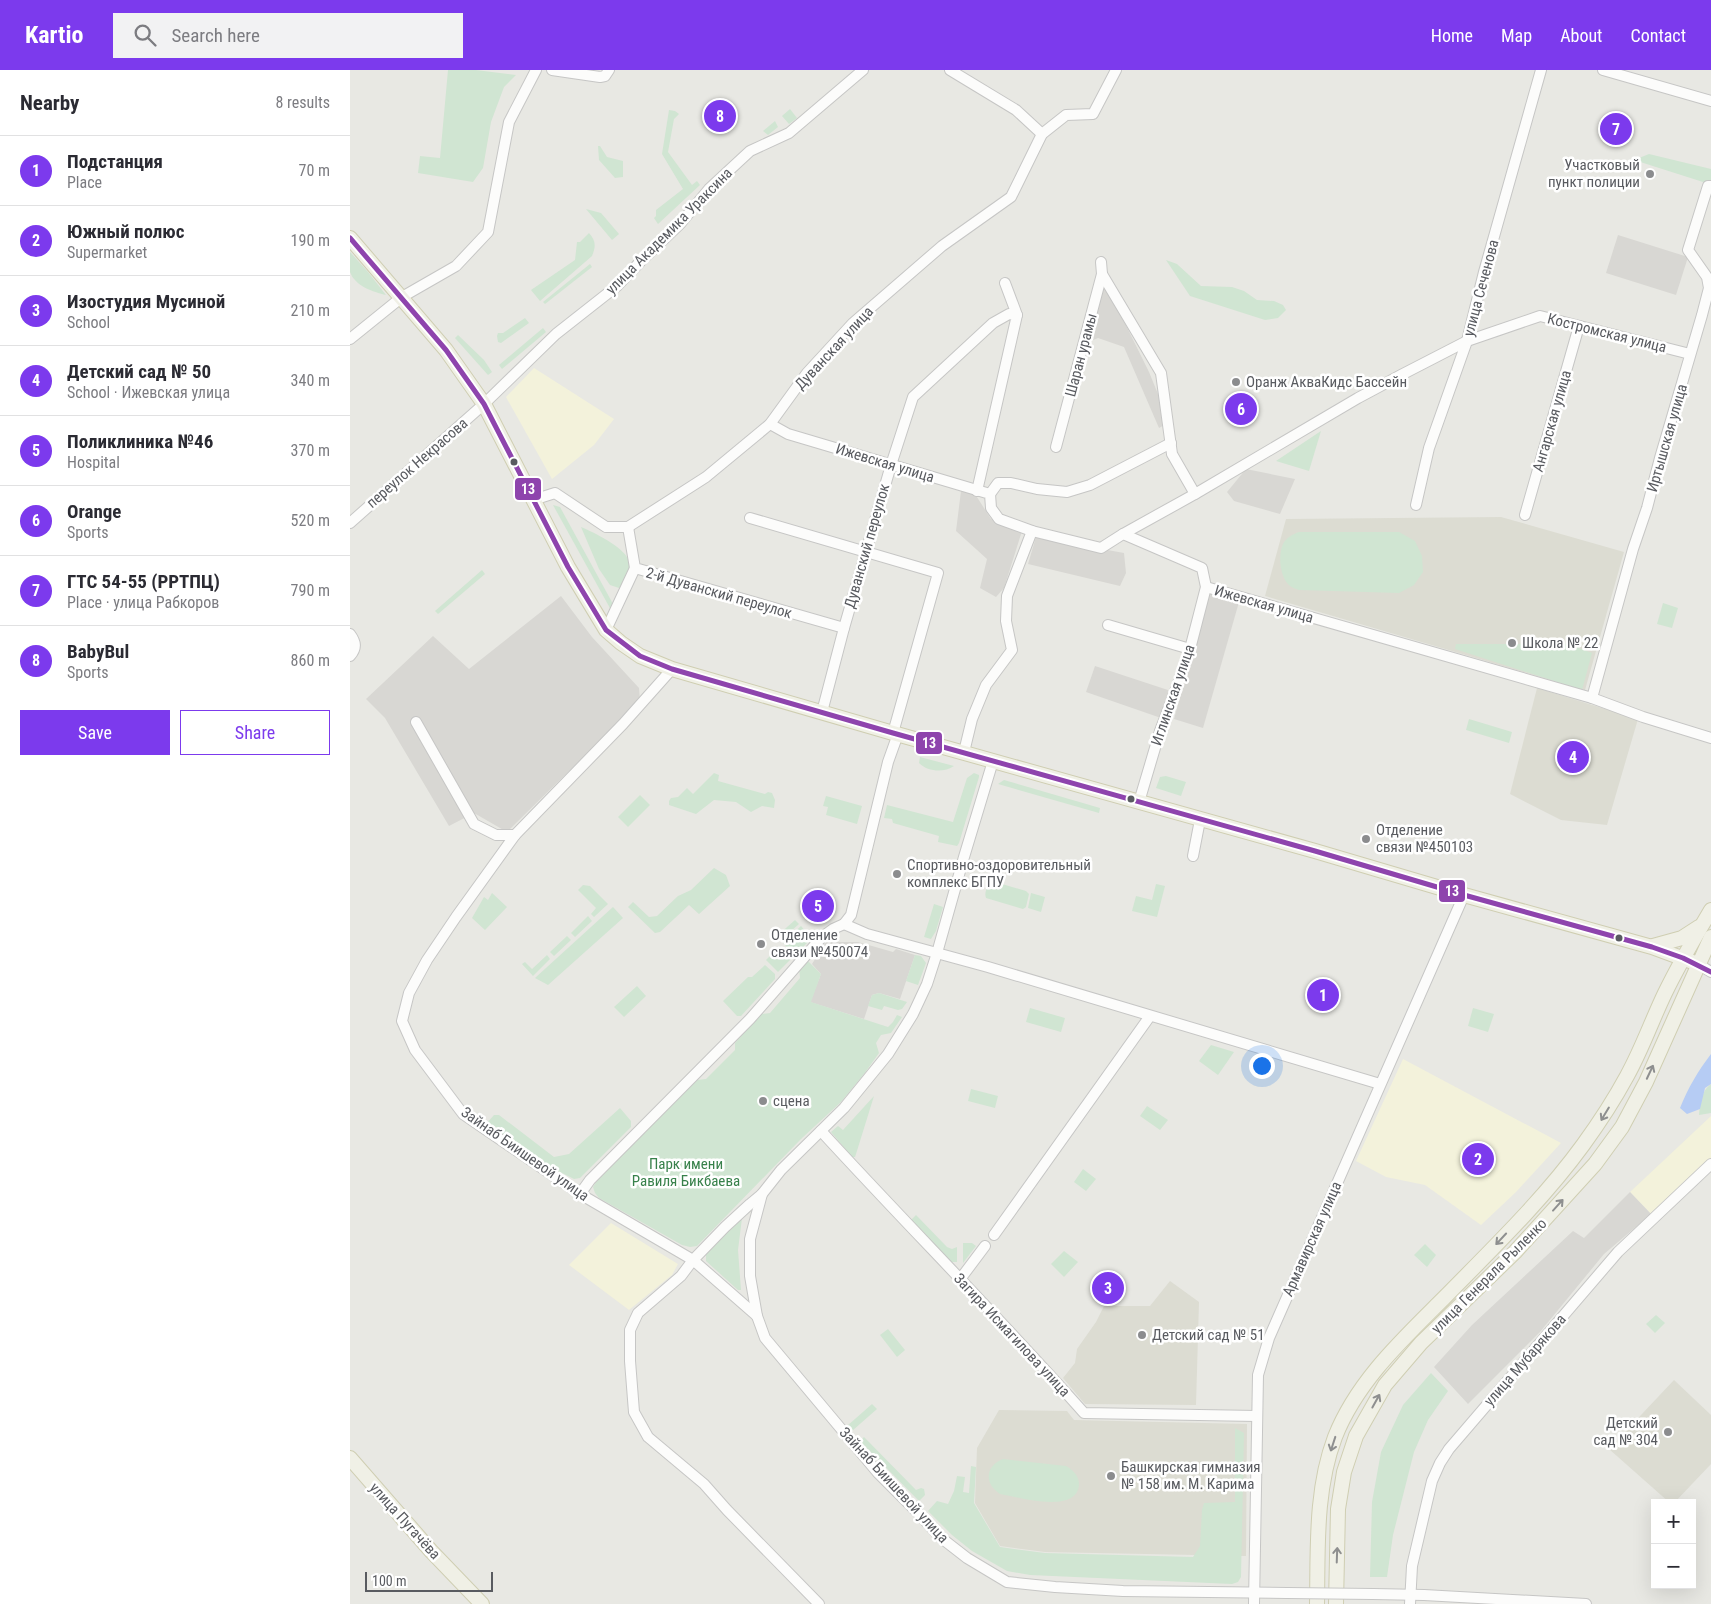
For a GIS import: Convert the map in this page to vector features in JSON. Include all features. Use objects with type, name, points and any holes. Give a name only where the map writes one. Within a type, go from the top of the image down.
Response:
[{"type":"main road","points":[[350,238],[446,350],[484,404],[568,567],[606,630],[620,643],[640,656],[672,669],[1652,947],[1698,964]]},
{"type":"main road","name":"улица Генерала Рыленко","points":[[1317,1604],[1319,1511],[1324,1472],[1335,1437],[1351,1404],[1374,1371],[1502,1239],[1573,1159],[1600,1122],[1628,1074],[1665,992],[1711,910]]},
{"type":"main road","points":[[1652,947],[1682,938],[1702,925]]},
{"type":"main road","name":"улица Генерала Рыленко","points":[[1336,1604],[1338,1510],[1344,1472],[1356,1436],[1385,1386],[1421,1344],[1514,1252],[1595,1164],[1622,1127],[1646,1082],[1711,937]]},
{"type":"main road","name":"улица Пугачёва","points":[[350,1458],[431,1551],[482,1604]]},
{"type":"street","points":[[350,339],[402,297],[456,266],[488,232],[509,122],[536,70]]},
{"type":"street","points":[[552,70],[600,77],[605,76],[609,70]]},
{"type":"street","name":"улица Академика Ураксина","points":[[484,404],[556,334],[617,286],[641,260],[680,224],[709,189],[750,151],[789,133],[863,70]]},
{"type":"street","points":[[950,70],[1016,110],[1042,134]]},
{"type":"street","name":"Дуванская улица","points":[[628,527],[706,477],[770,424],[807,373],[853,323],[942,246],[1011,197],[1042,134],[1066,115],[1093,114],[1116,70]]},
{"type":"street","name":"улица Сеченова","points":[[1416,505],[1429,448],[1467,341],[1484,272],[1541,70]]},
{"type":"street","points":[[1603,70],[1711,101]]},
{"type":"street","name":"Иртышская улица","points":[[1592,698],[1708,288],[1707,276],[1688,250],[1708,186],[1711,186]]},
{"type":"street","name":"Шаран урамы","points":[[1056,447],[1102,274],[1101,262]]},
{"type":"street","points":[[1102,274],[1161,373],[1172,454],[1195,494]]},
{"type":"street","points":[[977,491],[1017,315],[1005,283]]},
{"type":"street","name":"Дуванский переулок","points":[[822,712],[891,465],[914,397],[993,323],[1009,314],[1017,315]]},
{"type":"street","name":"Костромская улица","points":[[1123,534],[1358,398],[1467,341],[1540,316],[1690,354]]},
{"type":"street","name":"Ангарская улица","points":[[1525,515],[1579,326]]},
{"type":"street","name":"переулок Некрасова","points":[[350,523],[484,404]]},
{"type":"street","name":"Ижевская улица","points":[[770,424],[788,434],[990,494]]},
{"type":"street","points":[[1123,534],[1102,548],[1032,531],[999,519],[991,508],[990,494],[998,483],[1010,483],[1037,489],[1067,492],[1090,485],[1171,443]]},
{"type":"street","points":[[533,500],[555,494],[606,527],[628,527]]},
{"type":"street","points":[[580,1194],[590,1180],[750,1018],[822,937],[844,924],[851,915],[888,762],[938,573],[750,518]]},
{"type":"street","name":"2-й Дуванский переулок","points":[[628,527],[635,568],[844,628]]},
{"type":"street","points":[[964,752],[972,719],[986,685],[1012,650],[1006,620],[1007,596],[1032,531]]},
{"type":"street","name":"Ижевская улица","points":[[1123,534],[1202,568],[1206,587],[1592,698],[1643,717],[1711,738]]},
{"type":"street","points":[[606,630],[635,568]]},
{"type":"street","name":"Иглинская улица","points":[[1138,802],[1160,731],[1190,649],[1206,587]]},
{"type":"street","points":[[1108,625],[1190,649]]},
{"type":"street","points":[[350,634],[355,644],[354,652],[350,656]]},
{"type":"street","name":"Зайнаб Биишевой улица","points":[[672,669],[623,724],[515,835],[427,960],[409,993],[402,1021],[415,1050],[463,1114],[580,1194],[693,1260],[757,1316]]},
{"type":"street","points":[[416,722],[474,824],[496,835],[515,835]]},
{"type":"street","name":"Зайнаб Биишевой улица","points":[[993,761],[937,953],[927,984],[913,1014],[888,1054],[844,1108],[781,1170],[762,1194],[750,1239],[750,1276],[757,1316],[765,1338],[878,1473],[940,1537],[967,1558],[1007,1582],[1075,1589],[1373,1594],[1411,1600],[1586,1604]]},
{"type":"street","points":[[1193,856],[1200,820]]},
{"type":"street","name":"Армавирская улица","points":[[1254,1604],[1258,1375],[1270,1333],[1464,895]]},
{"type":"street","points":[[844,924],[867,934],[1380,1084]]},
{"type":"street","points":[[1698,964],[1711,972]]},
{"type":"street","points":[[994,1235],[1150,1016]]},
{"type":"street","name":"Загира Исмагилова улица","points":[[821,1132],[924,1242],[961,1278],[1084,1413],[1257,1416]]},
{"type":"street","name":"улица Мубарякова","points":[[1411,1600],[1412,1566],[1432,1481],[1449,1449],[1618,1252],[1711,1164]]},
{"type":"street","points":[[762,1194],[693,1260],[681,1276],[638,1313],[630,1330],[630,1361],[634,1412],[648,1437],[704,1484],[819,1604]]},
{"type":"street","points":[[961,1278],[985,1246]]},
{"type":"shaded area","points":[[1618,235],[1688,257],[1676,295],[1606,273]]},
{"type":"shaded area","points":[[1103,284],[1108,289],[1149,372],[1162,404],[1166,424],[1159,428],[1124,347],[1098,338],[1091,341],[1089,338]]},
{"type":"shaded area","points":[[534,368],[614,419],[594,445],[552,479],[506,397]]},
{"type":"shaded area","points":[[1246,469],[1295,479],[1280,514],[1234,501],[1227,492]]},
{"type":"shaded area","points":[[961,491],[975,494],[991,519],[1022,531],[1004,588],[996,597],[980,588],[987,559],[956,531]]},
{"type":"shaded area","name":"Школа № 22","points":[[1501,517],[1624,552],[1585,690],[1265,596],[1286,519]]},
{"type":"shaded area","points":[[1036,537],[1124,553],[1126,573],[1120,586],[1028,564]]},
{"type":"shaded area","points":[[1209,594],[1239,602],[1203,728],[1174,719]]},
{"type":"shaded area","points":[[561,596],[592,637],[639,688],[640,701],[507,832],[474,813],[449,826],[385,718],[366,699],[433,636],[469,669]]},
{"type":"shaded area","points":[[1095,666],[1171,691],[1161,718],[1086,692]]},
{"type":"shaded area","points":[[1537,688],[1638,719],[1607,825],[1561,820],[1510,794]]},
{"type":"shaded area","points":[[826,942],[858,942],[893,952],[896,949],[915,955],[900,999],[879,993],[872,995],[864,1019],[810,1002],[821,974],[812,964]]},
{"type":"shaded area","points":[[1403,1059],[1561,1143],[1516,1192],[1481,1225],[1425,1185],[1386,1177],[1356,1161]]},
{"type":"shaded area","points":[[1711,1116],[1711,1158],[1651,1214],[1630,1192]]},
{"type":"shaded area","points":[[1630,1192],[1651,1214],[1604,1254],[1540,1332],[1468,1404],[1434,1367],[1472,1325],[1573,1231],[1584,1238]]},
{"type":"shaded area","points":[[611,1223],[678,1264],[672,1275],[629,1310],[569,1265]]},
{"type":"shaded area","name":"Детский сад № 51","points":[[1170,1281],[1199,1302],[1196,1405],[1085,1404],[1063,1378],[1075,1363],[1077,1349],[1096,1322],[1104,1306],[1150,1306]]},
{"type":"shaded area","name":"Детский сад № 304","points":[[1674,1380],[1711,1415],[1711,1464],[1678,1499],[1665,1499],[1609,1449]]},
{"type":"shaded area","name":"Башкирская гимназия № 158 им. М. Карима","points":[[999,1410],[1067,1411],[1074,1420],[1247,1424],[1246,1556],[1045,1552],[1000,1546],[975,1503],[977,1448]]},
{"type":"green space","points":[[448,70],[476,70],[516,75],[504,87],[491,122],[483,168],[473,182],[418,173],[420,156],[440,158]]},
{"type":"green space","points":[[790,109],[797,118],[789,124],[782,116]]},
{"type":"green space","points":[[669,110],[679,114],[674,119],[668,152],[692,185],[697,181],[700,185],[658,224],[654,218],[656,210],[683,189],[662,154]]},
{"type":"green space","points":[[775,121],[778,127],[768,135],[763,131]]},
{"type":"green space","points":[[598,146],[600,146],[607,157],[623,161],[623,177],[615,178],[599,160]]},
{"type":"green space","points":[[1649,154],[1711,169],[1711,181],[1703,182],[1634,160]]},
{"type":"green space","points":[[586,209],[601,213],[619,234],[612,240]]},
{"type":"green space","points":[[589,233],[595,244],[592,256],[540,301],[531,290],[575,260],[577,242],[580,242]]},
{"type":"green space","points":[[350,252],[386,295],[360,285],[352,277],[350,272]]},
{"type":"green space","points":[[1166,260],[1177,264],[1201,286],[1232,287],[1244,291],[1257,300],[1274,301],[1283,305],[1286,310],[1278,318],[1265,320],[1190,296]]},
{"type":"green space","points":[[590,264],[592,267],[545,304],[543,302]]},
{"type":"green space","points":[[525,318],[529,323],[501,343],[498,342],[498,333],[503,333]]},
{"type":"green space","points":[[543,328],[546,332],[502,369],[499,365]]},
{"type":"green space","points":[[458,335],[484,360],[492,372],[488,375],[455,338]]},
{"type":"green space","points":[[1321,431],[1309,471],[1276,461]]},
{"type":"green space","points":[[553,505],[560,507],[613,604],[611,610]]},
{"type":"green space","points":[[581,527],[614,544],[625,554],[629,563],[628,570],[626,578],[619,588],[610,585],[599,569]]},
{"type":"green space","points":[[1299,532],[1399,532],[1415,541],[1422,556],[1423,572],[1414,585],[1399,593],[1299,590],[1290,586],[1285,580],[1280,559],[1284,542],[1290,536]]},
{"type":"green space","points":[[482,570],[485,574],[438,614],[435,611]]},
{"type":"green space","points":[[1663,603],[1678,608],[1672,628],[1657,624]]},
{"type":"green space","points":[[1456,644],[1568,644],[1592,653],[1582,690],[1455,649]]},
{"type":"green space","points":[[1469,719],[1512,732],[1509,743],[1466,730]]},
{"type":"green space","points":[[920,757],[954,766],[946,770],[931,770],[919,763]]},
{"type":"green space","points":[[714,773],[719,775],[718,781],[765,794],[768,792],[772,793],[775,800],[774,808],[762,806],[751,812],[736,802],[714,800],[696,814],[669,805],[671,798],[678,797],[687,788],[693,794]]},
{"type":"green space","points":[[974,773],[979,775],[979,777],[957,846],[938,842],[939,836],[893,823],[892,819],[884,818],[887,805],[953,822],[967,778]]},
{"type":"green space","points":[[1166,776],[1186,782],[1181,796],[1156,788],[1160,777]]},
{"type":"green space","points":[[1004,780],[1100,808],[1099,813],[998,784]]},
{"type":"green space","points":[[640,795],[650,805],[628,827],[618,817]]},
{"type":"green space","points":[[826,796],[862,806],[857,824],[826,815],[828,807],[823,806]]},
{"type":"green space","points":[[714,868],[726,875],[730,886],[699,914],[689,905],[660,932],[655,933],[628,907],[633,902],[649,917],[657,916],[678,896],[691,890]]},
{"type":"green space","points":[[992,881],[1026,891],[1029,894],[1026,907],[1023,909],[986,898],[986,889]]},
{"type":"green space","points":[[1156,884],[1165,886],[1157,917],[1132,911],[1136,896],[1152,900]]},
{"type":"green space","points":[[583,885],[590,886],[608,904],[594,917],[591,914],[596,908],[578,890]]},
{"type":"green space","points":[[492,893],[507,907],[485,930],[472,918],[484,897],[488,900]]},
{"type":"green space","points":[[1031,893],[1045,897],[1041,912],[1028,908]]},
{"type":"green space","points":[[934,904],[943,907],[936,931],[931,939],[924,937]]},
{"type":"green space","points":[[613,907],[623,918],[548,985],[535,978]]},
{"type":"green space","points":[[588,916],[592,921],[575,937],[571,933]]},
{"type":"green space","points":[[795,920],[799,924],[781,940],[777,936]]},
{"type":"green space","points":[[801,926],[807,933],[809,941],[795,955],[783,943]]},
{"type":"green space","points":[[567,936],[571,940],[554,956],[550,952]]},
{"type":"green space","points":[[780,946],[792,958],[778,972],[766,960]]},
{"type":"green space","points":[[547,955],[550,959],[533,976],[522,964],[525,962],[532,969]]},
{"type":"green space","points":[[915,955],[921,956],[926,963],[918,985],[906,981]]},
{"type":"green space","name":"Парк имени Равиля Бикбаева","points":[[806,959],[821,974],[811,1002],[888,1027],[897,1015],[902,1017],[891,1033],[881,1035],[876,1043],[879,1053],[841,1102],[801,1139],[697,1246],[682,1245],[599,1198],[593,1187],[596,1182],[697,1080],[706,1079],[735,1050],[735,1043],[761,1014],[770,1013],[800,978],[799,966]]},
{"type":"green space","points":[[765,965],[775,974],[775,979],[741,1016],[737,1016],[723,1001],[748,977],[752,977]]},
{"type":"green space","points":[[637,986],[646,996],[624,1017],[614,1007]]},
{"type":"green space","points":[[879,993],[907,1002],[902,1009],[898,1010],[884,1006],[882,1010],[868,1006],[872,995]]},
{"type":"green space","points":[[1030,1008],[1065,1018],[1061,1032],[1026,1022]]},
{"type":"green space","points":[[1473,1008],[1494,1014],[1488,1032],[1468,1026]]},
{"type":"green space","points":[[1211,1045],[1234,1052],[1218,1075],[1199,1061]]},
{"type":"green space","points":[[1711,1084],[1711,1113],[1699,1115],[1703,1094]]},
{"type":"green space","points":[[971,1089],[998,1096],[995,1108],[968,1101]]},
{"type":"green space","points":[[874,1096],[855,1157],[852,1157],[831,1132],[838,1126],[843,1130]]},
{"type":"green space","points":[[1147,1106],[1168,1120],[1160,1130],[1140,1116]]},
{"type":"green space","points":[[620,1108],[631,1121],[631,1127],[580,1178],[574,1179],[546,1165],[486,1124],[494,1115],[499,1115],[554,1157],[569,1154]]},
{"type":"green space","points":[[1083,1169],[1096,1179],[1086,1191],[1074,1182]]},
{"type":"green space","points":[[916,1215],[947,1247],[952,1249],[957,1247],[957,1262],[949,1262],[909,1222]]},
{"type":"green space","points":[[742,1218],[738,1250],[741,1290],[738,1290],[706,1261],[706,1253]]},
{"type":"green space","points":[[963,1243],[972,1243],[976,1246],[963,1263]]},
{"type":"green space","points":[[1425,1244],[1436,1255],[1427,1267],[1414,1255]]},
{"type":"green space","points":[[1064,1251],[1078,1262],[1064,1277],[1051,1264]]},
{"type":"green space","points":[[1656,1315],[1665,1323],[1655,1333],[1646,1324]]},
{"type":"green space","points":[[888,1329],[905,1350],[897,1357],[880,1335]]},
{"type":"green space","points":[[1431,1373],[1448,1391],[1428,1420],[1414,1452],[1393,1535],[1387,1577],[1370,1577],[1372,1502],[1381,1452],[1403,1405]]},
{"type":"green space","points":[[872,1404],[877,1409],[852,1431],[847,1426]]},
{"type":"green space","points":[[1235,1428],[1244,1433],[1241,1577],[1238,1582],[1232,1584],[1030,1575],[1007,1571],[972,1551],[952,1535],[928,1511],[937,1501],[948,1504],[954,1491],[957,1476],[965,1477],[963,1492],[969,1493],[971,1466],[976,1467],[974,1503],[1000,1547],[1045,1553],[1193,1557],[1200,1546],[1204,1503],[1235,1502]]},
{"type":"green space","points":[[864,1437],[916,1490],[924,1489],[925,1495],[919,1501],[860,1441]]},
{"type":"green space","points":[[1003,1459],[1066,1466],[1078,1478],[1079,1484],[1076,1493],[1069,1499],[1058,1502],[1046,1502],[1000,1494],[991,1485],[989,1475],[993,1466]]},
{"type":"water","points":[[1711,1054],[1711,1084],[1705,1088],[1700,1109],[1687,1114],[1680,1108],[1694,1080]]},
{"type":"transit line","name":"13","points":[[350,238],[446,350],[484,404],[568,567],[606,630],[640,656],[672,669],[893,733],[1652,947],[1683,958],[1711,972]]},
{"type":"place","name":"BabyBul","points":[[720,116]]},
{"type":"place","name":"ГТС 54-55 (РРТПЦ)","points":[[1616,129]]},
{"type":"place","name":"Участковый пункт полиции","points":[[1650,174]]},
{"type":"place","name":"Оранж АкваКидс Бассейн","points":[[1236,382]]},
{"type":"place","name":"Orange","points":[[1241,409]]},
{"type":"place","name":"Школа № 22","points":[[1512,643]]},
{"type":"place","name":"Детский сад № 50","points":[[1573,757]]},
{"type":"place","name":"Отделение связи №450103","points":[[1366,839]]},
{"type":"place","name":"Спортивно-оздоровительный комплекс БГПУ","points":[[897,874]]},
{"type":"place","name":"Поликлиника №46","points":[[818,906]]},
{"type":"place","name":"Отделение связи №450074","points":[[761,944]]},
{"type":"place","name":"Подстанция","points":[[1323,995]]},
{"type":"place","name":"сцена","points":[[763,1101]]},
{"type":"place","name":"Южный полюс","points":[[1478,1159]]},
{"type":"place","name":"Изостудия Мусиной","points":[[1108,1288]]},
{"type":"place","name":"Детский сад № 51","points":[[1142,1335]]},
{"type":"place","name":"Детский сад № 304","points":[[1668,1432]]},
{"type":"place","name":"Башкирская гимназия № 158 им. М. Карима","points":[[1111,1476]]}]
